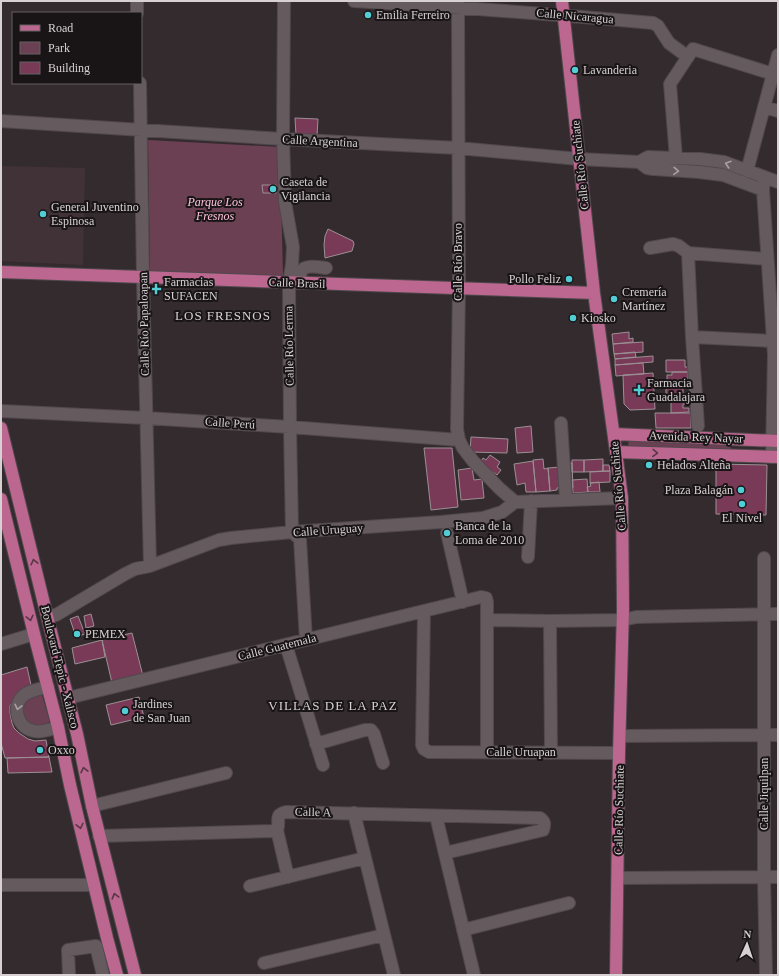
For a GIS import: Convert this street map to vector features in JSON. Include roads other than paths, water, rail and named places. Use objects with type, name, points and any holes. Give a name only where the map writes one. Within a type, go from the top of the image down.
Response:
[{"type":"main road","name":"Calle Río Suchiate","points":[[562,1],[594,293],[622,498],[623,620],[619,753],[616,975]]},
{"type":"main road","name":"Calle Brasil","points":[[1,272],[143,278],[459,287],[594,293]]},
{"type":"main road","name":"Boulevard Tepic - Xalisco","points":[[1,428],[77,734],[99,836],[135,975]]},
{"type":"main road","name":"Avenida Rey Nayar","points":[[614,434],[775,441]]},
{"type":"main road","points":[[734,439],[734,455]]},
{"type":"main road","name":"Avenida Rey Nayar","points":[[616,452],[775,457]]},
{"type":"main road","points":[[1,456],[5,470],[12,475]]},
{"type":"main road","name":"Boulevard Tepic - Xalisco","points":[[1,499],[58,726],[70,785],[106,938],[117,975]]},
{"type":"main road","points":[[11,538],[20,552],[37,605],[47,616]]},
{"type":"main road","points":[[48,687],[56,689],[63,695],[69,726],[72,731],[77,734]]},
{"type":"main road","points":[[70,785],[80,789],[92,829],[99,836]]},
{"type":"main road","points":[[94,885],[103,890],[110,916],[123,927]]},
{"type":"street","points":[[137,1],[138,12]]},
{"type":"street","name":"Calle Río Lerma","points":[[284,1],[283,139],[285,202],[293,247],[292,265],[294,282],[290,427],[292,532],[300,539],[306,640]]},
{"type":"street","name":"Calle Nicaragua","points":[[354,1],[458,4],[653,23],[658,26],[669,43],[688,57]]},
{"type":"street","name":"Calle Río Bravo","points":[[458,4],[459,287],[457,429],[459,440],[473,461],[514,502]]},
{"type":"street","points":[[676,158],[670,84],[693,49],[773,74]]},
{"type":"street","points":[[747,171],[778,55]]},
{"type":"street","name":"Calle Río Papaloapan","points":[[140,84],[150,566]]},
{"type":"street","points":[[764,107],[778,111]]},
{"type":"street","name":"Calle Argentina","points":[[1,121],[283,139],[458,148],[579,159],[639,162]]},
{"type":"street","points":[[764,184],[747,171],[724,162],[700,159],[648,157],[639,162],[647,168],[653,170],[699,172],[723,175],[764,184],[778,182]]},
{"type":"street","points":[[764,184],[772,341],[776,356],[775,457]]},
{"type":"street","points":[[650,248],[673,244],[679,246],[688,253],[767,259]]},
{"type":"street","points":[[688,253],[698,426]]},
{"type":"street","points":[[294,282],[303,268],[326,268]]},
{"type":"street","points":[[692,336],[772,341]]},
{"type":"street","name":"Calle Perú","points":[[1,411],[290,427],[459,440]]},
{"type":"street","points":[[561,423],[566,500]]},
{"type":"street","points":[[514,502],[622,498]]},
{"type":"street","points":[[528,557],[531,501]]},
{"type":"street","name":"Calle Uruguay","points":[[47,616],[56,615],[124,574],[135,569],[150,566],[219,540],[292,532],[483,518],[502,512],[514,502]]},
{"type":"street","points":[[447,533],[463,602]]},
{"type":"street","name":"Calle Jiquilpan","points":[[764,558],[764,878],[766,975]]},
{"type":"street","name":"Calle Guatemala","points":[[68,698],[481,597],[486,598],[487,620]]},
{"type":"street","name":"Calle Uruapan","points":[[424,611],[422,745],[424,750],[429,752],[619,753]]},
{"type":"street","points":[[487,752],[487,620],[623,620],[636,617],[778,614]]},
{"type":"street","points":[[550,621],[551,753]]},
{"type":"street","points":[[1,644],[34,634]]},
{"type":"street","points":[[286,645],[323,765]]},
{"type":"street","points":[[48,687],[24,695],[17,707],[17,714],[19,721],[29,730],[36,732],[58,726]]},
{"type":"street","points":[[316,744],[366,730],[371,730],[374,734],[383,764]]},
{"type":"street","points":[[620,736],[778,734]]},
{"type":"street","points":[[92,806],[226,773]]},
{"type":"street","name":"Calle A","points":[[277,830],[279,826],[278,817],[281,813],[286,812],[540,818],[545,824],[543,830],[445,853]]},
{"type":"street","points":[[354,813],[394,975]]},
{"type":"street","points":[[436,816],[474,975]]},
{"type":"street","points":[[99,836],[277,830],[288,877]]},
{"type":"street","points":[[250,886],[365,858]]},
{"type":"street","points":[[618,878],[778,878]]},
{"type":"street","points":[[1,885],[94,885]]},
{"type":"street","points":[[463,930],[569,903]]},
{"type":"street","points":[[264,963],[384,935]]},
{"type":"street","points":[[69,975],[68,950],[96,946],[106,938]]},
{"type":"street","points":[[96,946],[103,975]]},
{"type":"place","name":"Emilia Ferreiro","points":[[368,15]]},
{"type":"place","name":"Lavanderia","points":[[575,70]]},
{"type":"place","name":"Caseta de Vigilancia","points":[[273,189]]},
{"type":"place","name":"General Juventino Espinosa","points":[[43,214]]},
{"type":"place","name":"Pollo Feliz","points":[[569,279]]},
{"type":"place","name":"Farmacias SUFACEN","points":[[156,289]]},
{"type":"place","name":"Cremería Martínez","points":[[614,299]]},
{"type":"place","name":"Kiosko","points":[[573,318]]},
{"type":"place","name":"Farmacia Guadalajara","points":[[639,390]]},
{"type":"place","name":"Helados Alteña","points":[[649,465]]},
{"type":"place","name":"Plaza Balagán","points":[[741,490]]},
{"type":"place","name":"El Nivel","points":[[742,504]]},
{"type":"place","name":"Banca de la Loma de 2010","points":[[447,533]]},
{"type":"place","name":"PEMEX","points":[[77,634]]},
{"type":"place","name":"Jardines de San Juan","points":[[125,711]]},
{"type":"place","name":"Oxxo","points":[[40,750]]},
{"type":"district","name":"LOS FRESNOS","points":[[223,315]]},
{"type":"district","name":"VILLAS DE LA PAZ","points":[[333,705]]},
{"type":"park label","name":"Parque Los Fresnos","points":[[215,209]]}]
